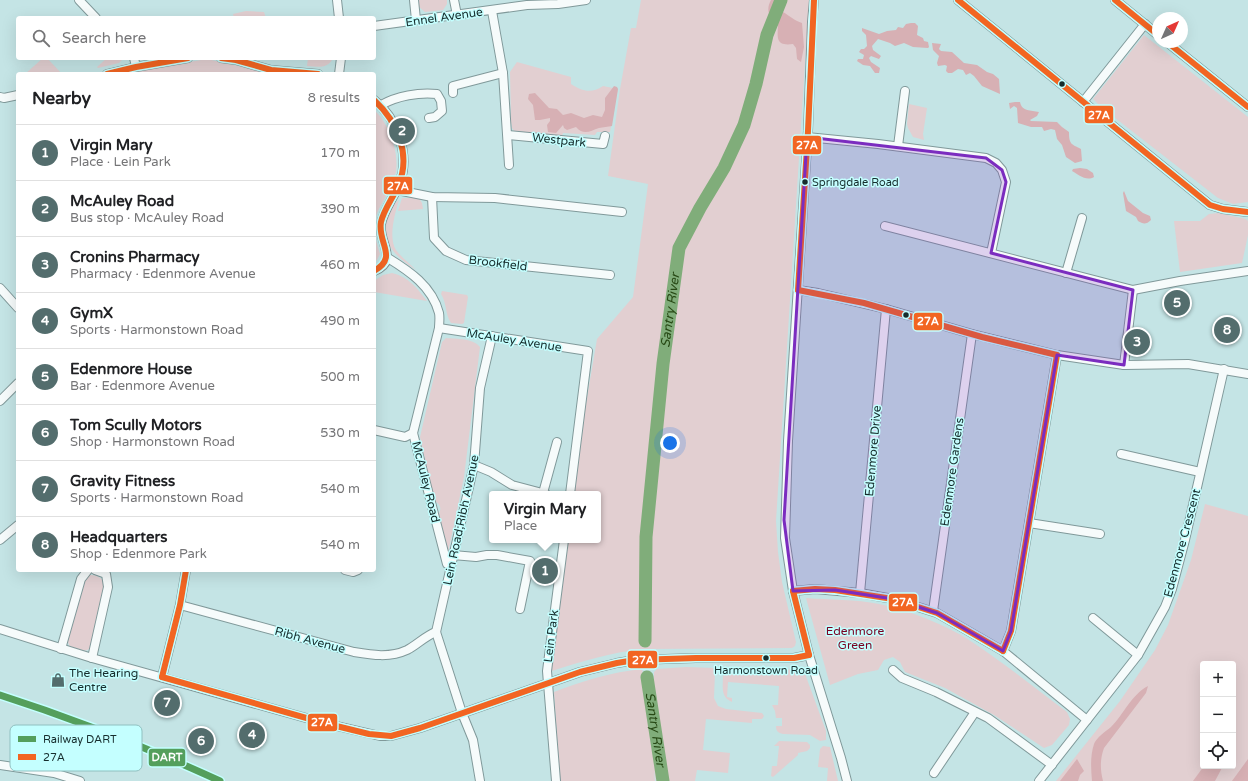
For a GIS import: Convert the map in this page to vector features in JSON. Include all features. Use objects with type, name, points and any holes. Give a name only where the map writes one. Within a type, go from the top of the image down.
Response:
[{"type":"street","points":[[79,0],[94,16]]},
{"type":"street","points":[[337,0],[339,16]]},
{"type":"street","points":[[414,0],[416,20]]},
{"type":"street","points":[[454,0],[457,15]]},
{"type":"street","name":"Ennel Avenue","points":[[376,26],[492,11],[527,3],[558,4],[586,0]]},
{"type":"street","points":[[814,0],[784,520],[792,591],[847,781]]},
{"type":"street","points":[[958,0],[1210,205],[1223,209],[1248,212]]},
{"type":"street","points":[[1115,0],[1152,30]]},
{"type":"street","points":[[492,11],[503,73],[509,165]]},
{"type":"street","points":[[1083,102],[1145,24]]},
{"type":"street","points":[[1174,48],[1248,107]]},
{"type":"street","points":[[134,60],[136,66]]},
{"type":"street","points":[[114,72],[136,66],[175,60]]},
{"type":"street","points":[[236,60],[271,70],[294,72]]},
{"type":"street","points":[[339,72],[341,60]]},
{"type":"street","points":[[453,93],[453,86],[503,73]]},
{"type":"street","points":[[898,146],[905,91]]},
{"type":"street","points":[[381,105],[391,99],[427,93],[437,94],[441,101],[442,111],[435,117],[429,118]]},
{"type":"street","points":[[0,97],[4,98],[16,95]]},
{"type":"street","points":[[376,101],[381,105],[398,133],[402,145],[404,169],[397,190],[387,207],[381,224],[381,232],[388,251],[388,258],[385,264],[376,270]]},
{"type":"street","name":"Westpark","points":[[508,135],[603,144],[605,136]]},
{"type":"street","points":[[807,137],[898,146],[986,158],[996,163],[1002,170],[1006,182],[991,253]]},
{"type":"street","points":[[397,190],[432,197],[495,198],[622,212]]},
{"type":"street","name":"Brookfield","points":[[432,197],[434,238],[446,251],[466,260],[610,275]]},
{"type":"street","points":[[1066,273],[1082,218]]},
{"type":"street","points":[[885,226],[1133,290],[1180,281],[1248,271]]},
{"type":"street","name":"McAuley Road","points":[[388,258],[409,271],[430,291],[439,314],[439,328],[414,434],[447,564],[451,566]]},
{"type":"street","points":[[0,288],[16,306]]},
{"type":"street","points":[[798,290],[818,293],[886,309],[972,334],[1057,355],[1124,365],[1188,364],[1248,374]]},
{"type":"street","points":[[1124,365],[1133,290]]},
{"type":"street","name":"Edenmore Drive","points":[[860,593],[886,309]]},
{"type":"street","name":"McAuley Avenue","points":[[439,328],[588,351],[570,491]]},
{"type":"street","name":"Edenmore Gardens","points":[[933,611],[972,334]]},
{"type":"street","name":"Lein Road;Ribh Avenue","points":[[436,632],[474,465],[480,388],[492,336]]},
{"type":"street","points":[[1003,651],[1011,631],[1057,355]]},
{"type":"street","name":"Edenmore Crescent","points":[[1040,781],[1138,655],[1165,607],[1172,589],[1185,540],[1224,369]]},
{"type":"street","points":[[0,401],[16,388]]},
{"type":"street","points":[[376,430],[405,437],[414,434]]},
{"type":"street","points":[[545,491],[557,442]]},
{"type":"street","name":"Edenmore Crescent","points":[[1121,454],[1200,472]]},
{"type":"street","points":[[474,465],[491,472],[512,485],[533,491]]},
{"type":"street","points":[[1029,523],[1100,534]]},
{"type":"street","points":[[0,540],[16,527]]},
{"type":"street","name":"Lein Park","points":[[556,781],[547,671],[564,543]]},
{"type":"street","points":[[453,555],[476,557],[497,555],[530,561],[520,608]]},
{"type":"street","points":[[61,649],[81,579],[86,572]]},
{"type":"street","points":[[92,658],[108,587],[106,574],[100,572]]},
{"type":"street","points":[[162,677],[180,604],[186,572]]},
{"type":"street","points":[[792,591],[815,589],[860,593],[893,599],[933,611],[969,630],[1003,651],[1087,720]]},
{"type":"street","name":"Ribh Avenue","points":[[180,604],[354,652],[374,655],[393,655],[407,650],[436,632]]},
{"type":"street","points":[[1093,618],[1138,655]]},
{"type":"street","points":[[0,629],[33,638],[61,649],[92,658],[324,723],[380,736],[391,736],[599,667],[635,660],[696,658],[794,658],[809,654]]},
{"type":"street","points":[[436,632],[462,713],[473,740],[480,781]]},
{"type":"street","points":[[892,670],[902,678],[936,692],[988,718],[1052,765]]},
{"type":"street","points":[[934,773],[975,712]]},
{"type":"street","points":[[0,766],[10,767]]},
{"type":"street","points":[[34,771],[54,774],[80,781]]},
{"type":"highlighted area","points":[[807,137],[986,158],[1002,170],[1006,182],[991,253],[1133,290],[1124,365],[1057,355],[1011,631],[1003,651],[937,613],[893,599],[835,590],[793,591],[784,520]]},
{"type":"green space","points":[[418,0],[447,0],[447,4],[443,10],[425,12],[419,7]]},
{"type":"green space","points":[[641,0],[809,0],[776,521],[782,582],[796,642],[795,646],[792,648],[632,650],[598,657],[552,671],[551,669],[567,543],[601,543],[601,491],[573,491],[583,421],[597,339],[633,297],[648,184],[608,176],[620,89],[631,28],[636,28]]},
{"type":"green space","points":[[246,11],[264,12],[265,16],[234,16],[233,14]]},
{"type":"green space","points":[[1144,35],[1152,41],[1152,48],[1160,48],[1248,117],[1248,202],[1233,204],[1218,198],[1101,107],[1093,99]]},
{"type":"green space","points":[[41,60],[49,60],[60,72],[27,72]]},
{"type":"green space","points":[[105,60],[122,60],[119,63],[97,67]]},
{"type":"green space","points":[[201,60],[211,60],[265,72],[132,72]]},
{"type":"green space","points":[[308,60],[332,60],[325,66],[307,66]]},
{"type":"green space","points":[[517,62],[571,77],[571,84],[583,90],[591,91],[603,86],[618,89],[610,132],[597,132],[595,135],[563,133],[562,136],[514,131],[511,122],[510,72]]},
{"type":"green space","points":[[909,104],[927,108],[923,134],[924,140],[913,137],[908,128]]},
{"type":"green space","points":[[376,112],[384,122],[392,138],[397,163],[396,173],[392,184],[376,217]]},
{"type":"green space","points":[[402,198],[419,198],[423,209],[398,211]]},
{"type":"green space","points":[[399,200],[392,232],[394,245],[398,253],[416,270],[396,255],[388,242],[386,235],[388,215],[390,210]]},
{"type":"green space","points":[[1218,213],[1246,219],[1248,221],[1248,235],[1242,263],[1180,272],[1174,221],[1200,221],[1209,214]]},
{"type":"green space","points":[[376,238],[380,254],[376,261]]},
{"type":"green space","points":[[392,273],[403,277],[416,287],[427,301],[376,292],[376,280],[383,275]]},
{"type":"green space","points":[[442,291],[467,295],[468,297],[464,323],[451,323],[441,294]]},
{"type":"green space","points":[[446,338],[469,340],[480,347],[464,477],[448,553],[438,516],[440,507],[434,500],[420,437],[442,342]]},
{"type":"green space","points":[[1205,504],[1248,516],[1248,781],[1056,781],[1120,701],[1155,650],[1168,625],[1191,560]]},
{"type":"green space","points":[[88,575],[98,576],[105,583],[91,647],[84,651],[70,647],[67,640],[83,583]]},
{"type":"green space","name":"Edenmore Green","points":[[806,598],[870,602],[914,614],[948,628],[994,657],[1067,712],[1070,719],[1069,725],[1052,745],[1044,748],[994,715],[945,688],[905,672],[900,662],[893,657],[884,660],[878,670],[858,674],[830,685]]},
{"type":"green space","points":[[686,667],[714,668],[714,698],[718,706],[726,709],[762,713],[764,716],[762,719],[752,719],[752,723],[706,719],[703,750],[730,753],[728,773],[697,770],[695,781],[656,781],[654,771],[655,781],[560,781],[554,692],[597,678],[620,672],[642,669],[654,725],[654,672],[657,669]]},
{"type":"green space","points":[[726,668],[803,670],[826,731],[826,740],[820,741],[810,735],[783,734],[778,732],[776,726],[782,726],[782,718],[776,718],[772,705],[778,705],[779,686],[728,682],[727,697],[732,698],[732,702],[728,700],[723,691],[723,675],[725,675]]},
{"type":"green space","points":[[779,741],[807,742],[810,745],[810,748],[807,751],[798,753],[798,755],[773,777],[771,776],[772,766],[777,766],[779,746],[774,746]]},
{"type":"green space","points":[[823,746],[830,747],[838,781],[827,781],[828,768],[818,767],[820,749]]},
{"type":"shaded area","points":[[771,0],[784,0],[782,7],[783,12],[802,23],[804,47],[801,62],[797,59],[796,48],[793,44],[784,44],[779,41],[778,26],[768,11]]},
{"type":"shaded area","points":[[915,23],[918,26],[917,35],[923,38],[924,41],[928,42],[928,48],[913,47],[904,43],[895,46],[878,39],[872,46],[873,50],[881,56],[879,59],[871,56],[869,58],[871,62],[880,68],[879,73],[875,73],[870,66],[863,65],[857,61],[858,59],[863,59],[864,55],[859,52],[867,46],[866,35],[862,31],[862,28],[879,34],[896,30],[898,27],[903,28],[906,24]]},
{"type":"shaded area","points":[[932,43],[941,44],[939,49],[941,51],[952,52],[964,63],[977,65],[993,74],[999,79],[1000,94],[982,86],[970,73],[966,75],[963,70],[958,69],[952,73],[948,73],[946,71],[947,66],[938,66],[937,63],[939,56],[933,50]]},
{"type":"shaded area","points":[[614,86],[618,89],[612,126],[587,132],[579,130],[576,127],[567,130],[563,125],[556,133],[548,132],[547,125],[550,118],[535,120],[533,105],[528,99],[529,94],[535,93],[549,108],[557,109],[563,115],[571,113],[584,118],[593,115],[602,117],[605,110],[605,98]]},
{"type":"shaded area","points":[[1020,102],[1025,109],[1039,112],[1037,116],[1030,120],[1031,121],[1057,122],[1069,132],[1069,139],[1071,143],[1081,149],[1082,161],[1075,163],[1066,157],[1062,145],[1057,139],[1055,130],[1051,129],[1044,131],[1042,127],[1031,127],[1018,123],[1017,108],[1014,106],[1010,109],[1009,103]]},
{"type":"shaded area","points":[[1073,169],[1087,169],[1093,173],[1094,177],[1088,179],[1079,176],[1072,171]]},
{"type":"shaded area","points":[[1124,191],[1128,201],[1143,213],[1150,216],[1151,220],[1149,222],[1144,224],[1141,223],[1136,217],[1126,211]]},
{"type":"shaded area","points":[[1148,686],[1146,693],[1104,748],[1101,764],[1103,781],[1092,781],[1091,758],[1095,742],[1116,722],[1137,694]]},
{"type":"shaded area","points":[[1077,759],[1084,771],[1080,775],[1078,781],[1060,781]]},
{"type":"shaded area","points":[[1248,759],[1248,781],[1232,781]]},
{"type":"shaded area","points":[[1202,769],[1221,769],[1215,781],[1193,781]]},
{"type":"waterway","name":"Santry River","points":[[645,641],[646,537],[663,364],[679,248],[700,208],[724,168],[744,125],[756,84],[767,35],[781,0]]},
{"type":"waterway","name":"Santry River","points":[[647,677],[663,781]]},
{"type":"rail line","name":"DART","points":[[0,695],[85,725]]},
{"type":"rail line","name":"DART","points":[[142,747],[220,781]]},
{"type":"transit line","name":"27A","points":[[798,290],[808,131],[814,0]]},
{"type":"transit line","name":"27A","points":[[958,0],[1210,205],[1223,209],[1248,212]]},
{"type":"transit line","name":"27A","points":[[1115,0],[1152,30]]},
{"type":"transit line","name":"27A","points":[[1174,48],[1248,107]]},
{"type":"transit line","name":"27A","points":[[115,72],[176,60]]},
{"type":"transit line","name":"27A","points":[[236,60],[271,70],[294,72]]},
{"type":"transit line","name":"27A","points":[[376,102],[382,108],[395,128],[403,151],[402,174],[381,222],[382,237],[386,255],[385,260],[376,270]]},
{"type":"transit line","name":"27A","points":[[798,290],[864,303],[982,337],[1057,355]]},
{"type":"transit line","name":"27A","points":[[1003,651],[1011,631],[1057,355]]},
{"type":"transit line","name":"27A","points":[[162,677],[180,605],[186,572]]},
{"type":"transit line","name":"27A","points":[[793,591],[815,589],[835,590],[893,599],[937,613],[1003,651]]},
{"type":"transit line","name":"27A","points":[[793,591],[809,655]]},
{"type":"transit line","name":"27A","points":[[162,677],[324,723],[369,734],[391,736],[420,728],[580,672],[617,663],[635,660],[696,658],[794,658],[809,655]]},
{"type":"place","name":"McAuley Road","points":[[402,131]]},
{"type":"place","name":"Springdale Road","points":[[805,182]]},
{"type":"place","name":"Edenmore House","points":[[1177,303]]},
{"type":"place","name":"Headquarters","points":[[1227,330]]},
{"type":"place","name":"Cronins Pharmacy","points":[[1137,342]]},
{"type":"place","name":"Virgin Mary","points":[[545,571]]},
{"type":"place","name":"Harmonstown Road","points":[[766,658]]},
{"type":"place","name":"The Hearing Centre","points":[[58,680]]},
{"type":"place","name":"Gravity Fitness","points":[[167,703]]},
{"type":"place","name":"GymX","points":[[252,735]]},
{"type":"place","name":"Tom Scully Motors","points":[[201,741]]}]
